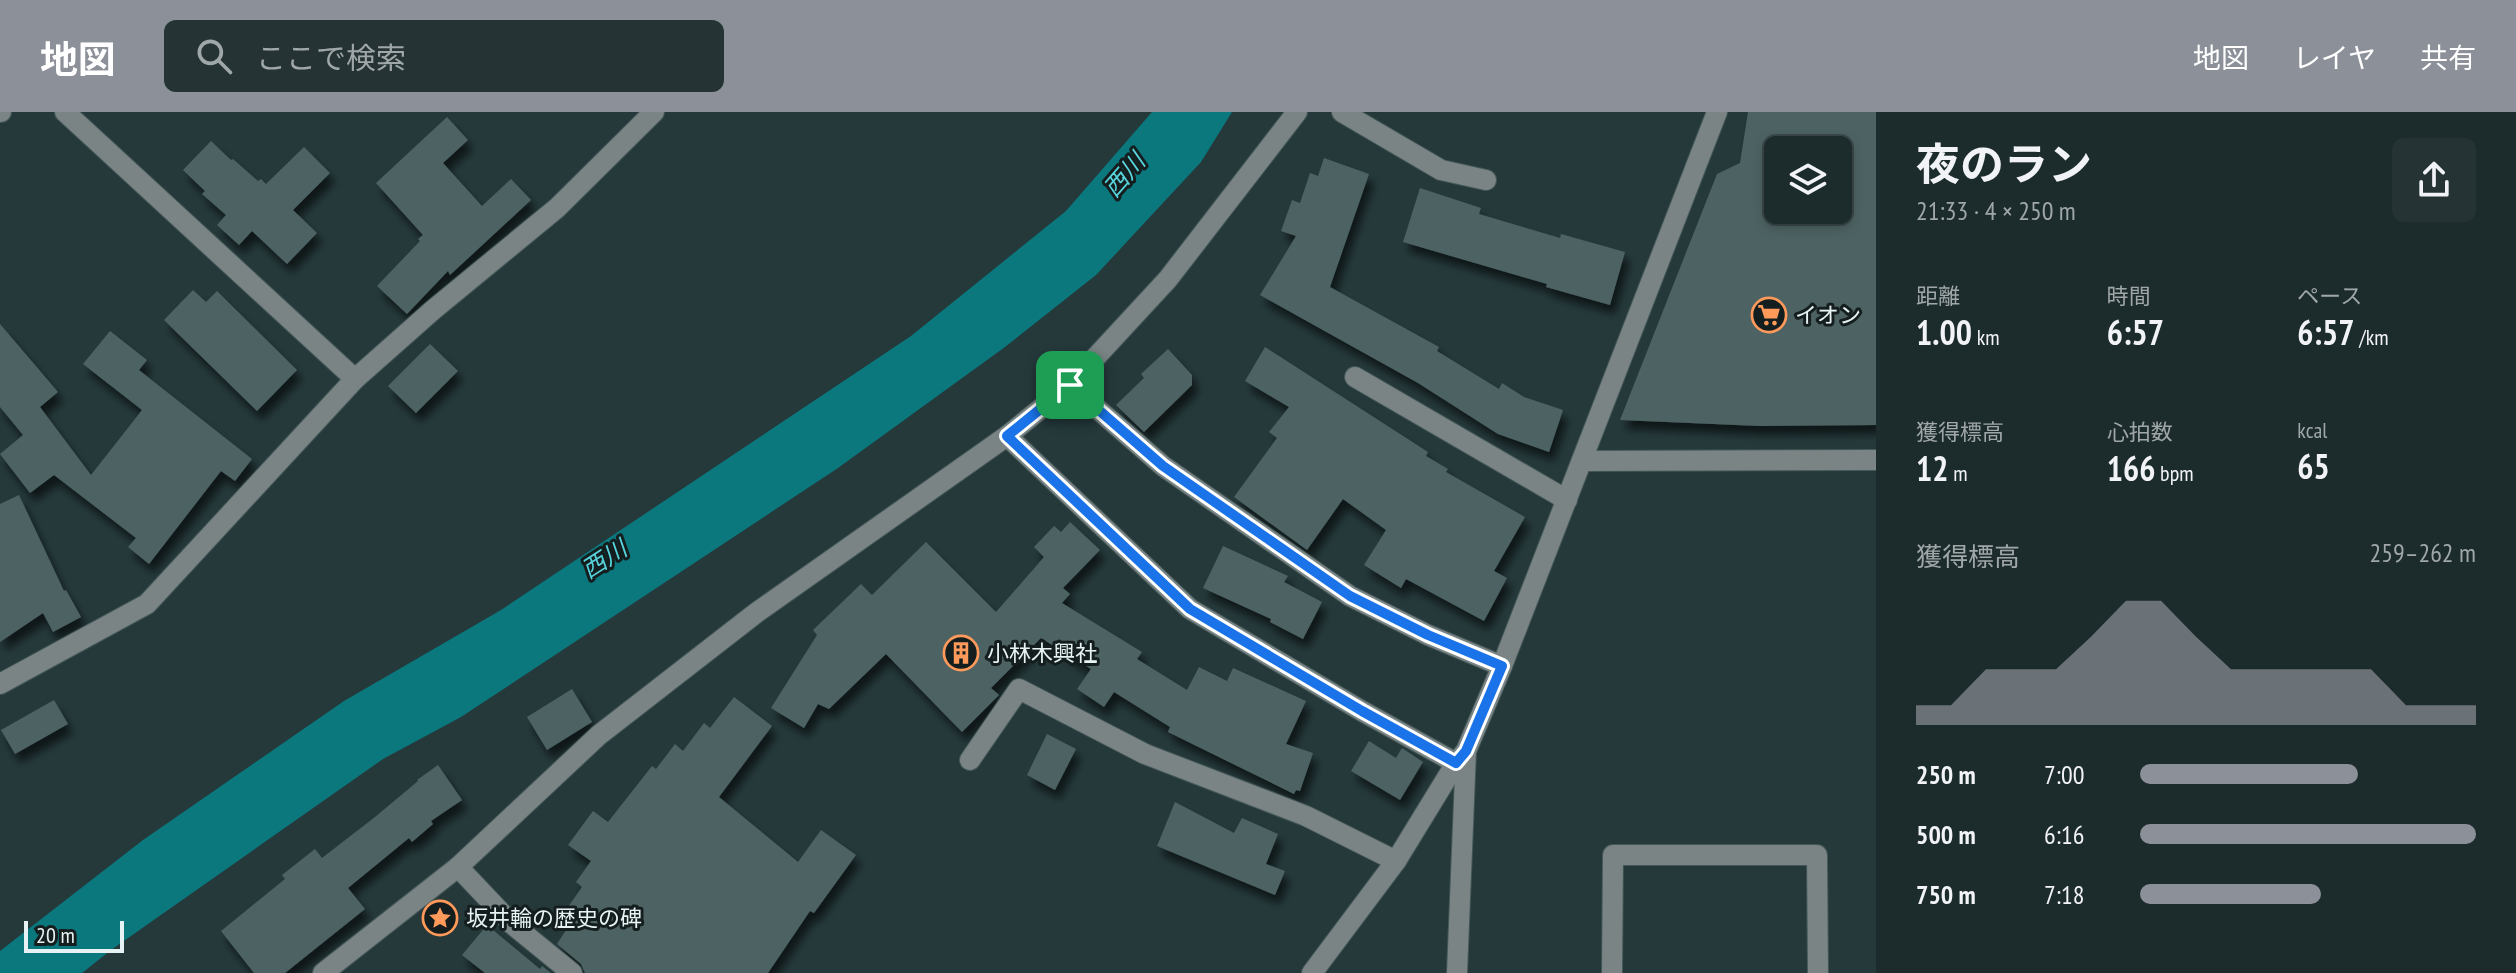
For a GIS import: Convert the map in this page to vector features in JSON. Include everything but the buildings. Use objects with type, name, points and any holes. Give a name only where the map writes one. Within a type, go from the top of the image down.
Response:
[{"type":"street","points":[[65,112],[355,379]]},
{"type":"street","points":[[0,684],[147,604],[355,379],[557,208],[654,112]]},
{"type":"street","points":[[323,973],[458,867],[599,735],[756,613],[1007,436],[1070,385],[1168,279],[1297,112]]},
{"type":"street","points":[[1342,112],[1441,170],[1486,180]]},
{"type":"street","points":[[1312,973],[1396,861],[1461,757],[1502,666],[1717,112]]},
{"type":"street","points":[[1355,377],[1567,500]]},
{"type":"street","points":[[1070,385],[1163,466],[1350,596],[1428,635],[1502,666]]},
{"type":"street","points":[[1007,436],[1190,609],[1362,711],[1461,757]]},
{"type":"street","points":[[1582,461],[1876,460]]},
{"type":"street","points":[[970,760],[1019,689],[1145,754],[1306,816],[1396,861]]},
{"type":"street","points":[[1457,973],[1461,757]]},
{"type":"street","points":[[1612,973],[1613,855],[1817,855],[1818,973]]},
{"type":"street","points":[[458,867],[512,924],[572,973]]},
{"type":"water","name":"西川","points":[[1152,112],[1232,112],[1201,162],[1096,275],[1005,347],[838,468],[461,717],[383,759],[82,973],[0,973],[0,951],[143,840],[344,701],[501,610],[911,336],[1066,211]]},
{"type":"place","name":"イオン","points":[[1769,315]]},
{"type":"place","name":"小林木興社","points":[[961,653]]},
{"type":"place","name":"坂井輪の歴史の碑","points":[[440,918]]},
{"type":"route","points":[[1070,385],[1163,466],[1350,596],[1428,635],[1502,666],[1466,751],[1456,763],[1190,609],[1007,436],[1070,385]]}]
